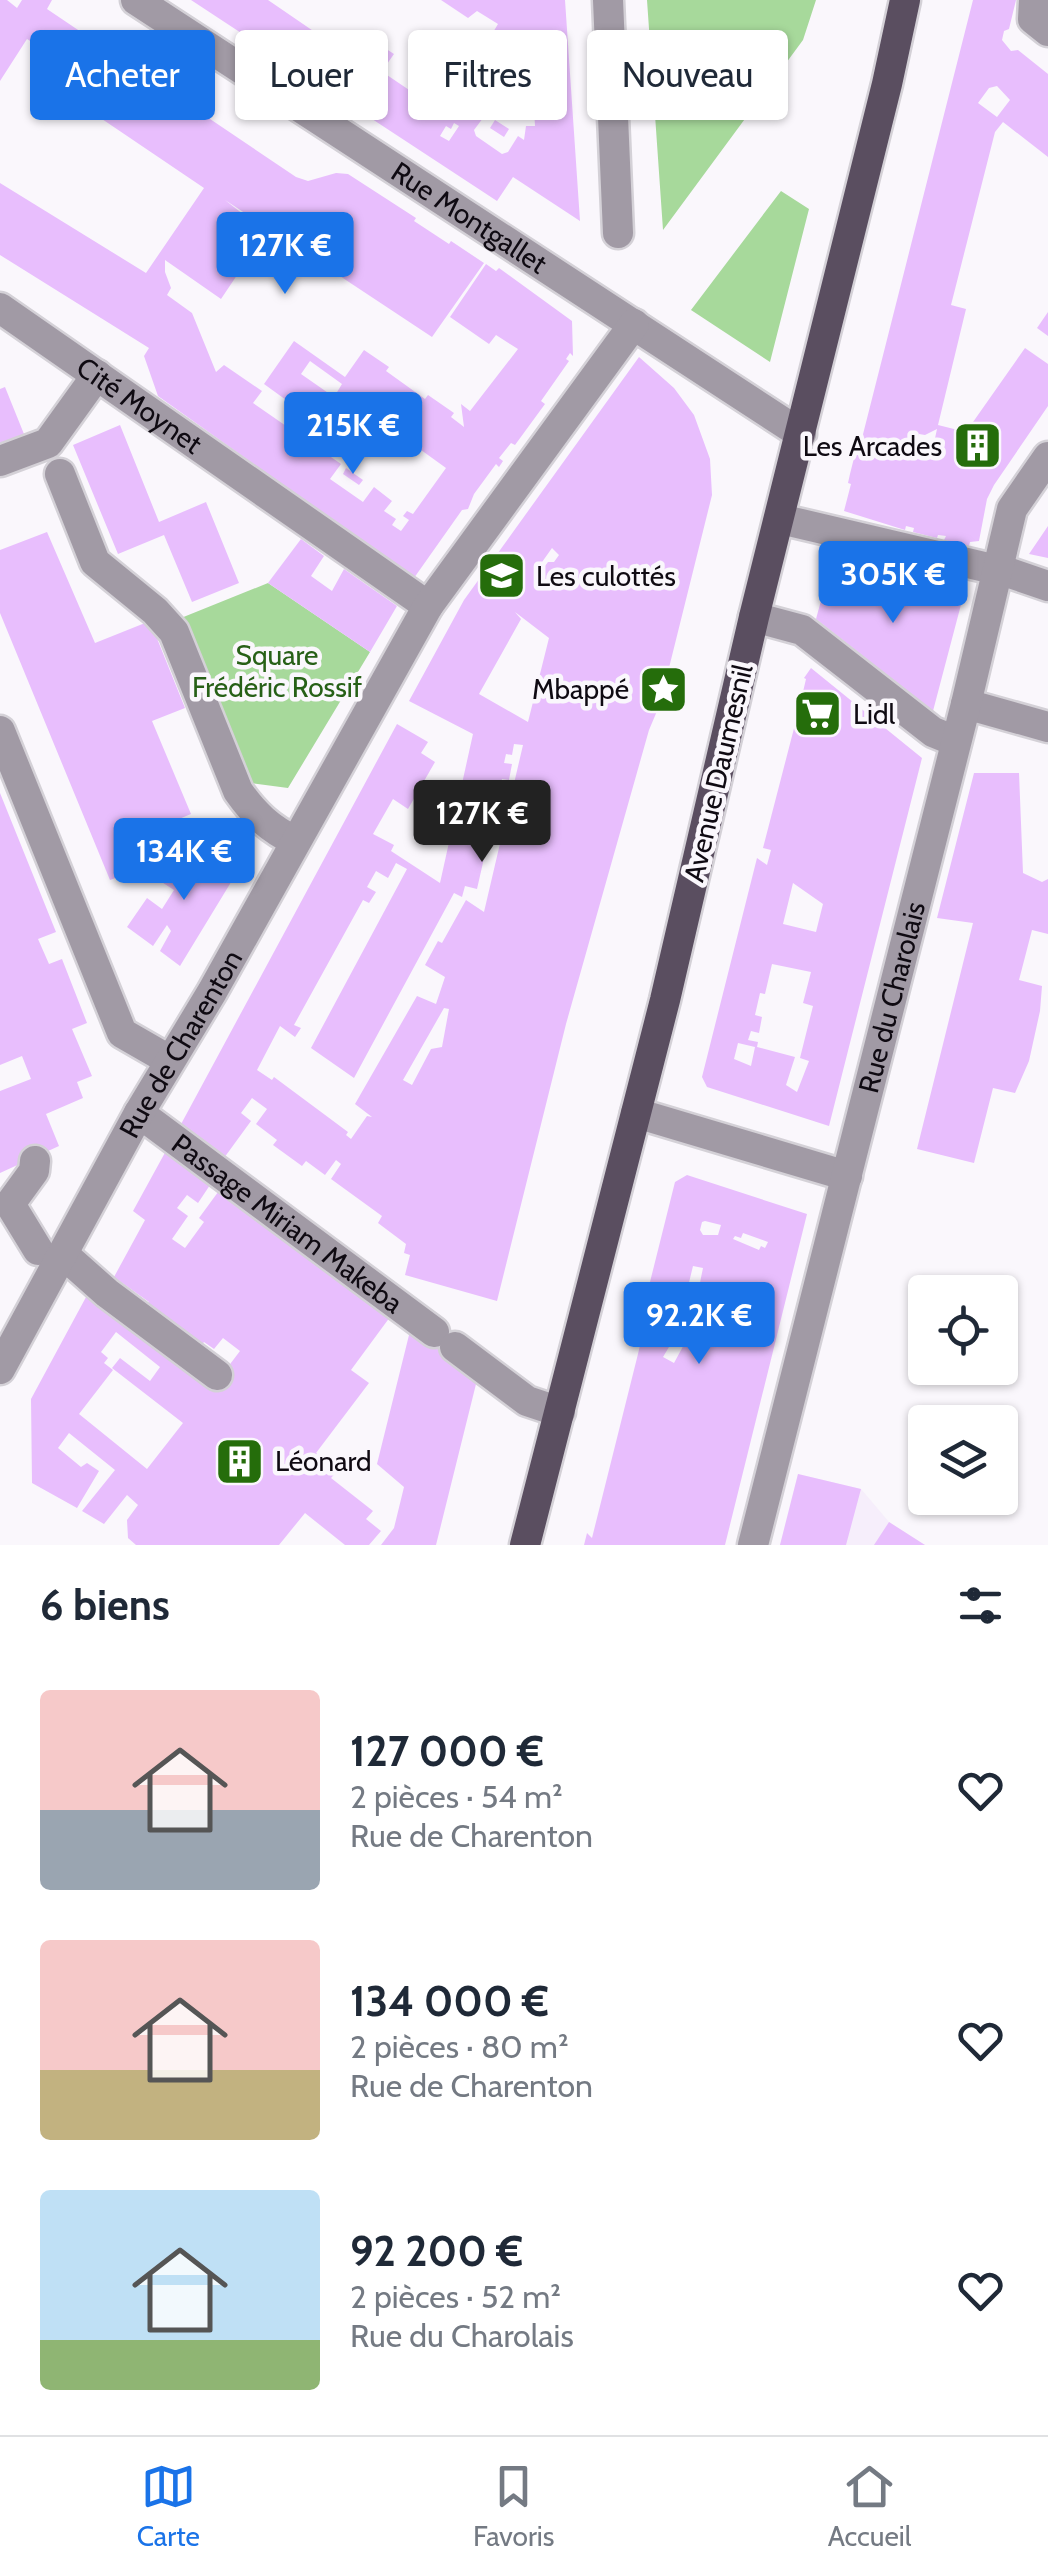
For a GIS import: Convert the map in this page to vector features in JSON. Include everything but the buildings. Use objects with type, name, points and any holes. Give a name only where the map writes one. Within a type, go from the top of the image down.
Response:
[{"type":"main road","name":"Avenue Daumesnil","points":[[525,1545],[665,1000],[905,0]]},
{"type":"street","name":"Rue Montgallet","points":[[136,0],[801,434]]},
{"type":"street","points":[[608,0],[618,233]]},
{"type":"street","points":[[1034,0],[1032,19],[1048,31]]},
{"type":"street","name":"Cité Moynet","points":[[0,308],[428,606]]},
{"type":"street","name":"Rue de Charenton","points":[[0,1368],[53,1256],[212,992],[428,606],[634,324]]},
{"type":"street","points":[[0,461],[48,442],[97,375]]},
{"type":"street","name":"Rue du Charolais","points":[[753,1545],[1012,509],[1048,456]]},
{"type":"street","points":[[60,474],[95,562],[155,611],[174,632],[238,791],[274,830],[295,841]]},
{"type":"street","points":[[780,519],[996,569],[1048,586]]},
{"type":"street","points":[[754,617],[802,630],[933,732],[955,741]]},
{"type":"street","points":[[966,704],[1048,726]]},
{"type":"street","points":[[0,730],[8,767],[122,1034],[169,1060]]},
{"type":"street","name":"Passage Miriam Makeba","points":[[139,1113],[528,1401],[560,1412]]},
{"type":"street","points":[[636,1113],[847,1176]]},
{"type":"street","points":[[36,1161],[34,1172],[10,1204],[53,1256]]},
{"type":"street","points":[[0,1227],[53,1256],[217,1375]]},
{"type":"shaded area","points":[[798,1474],[861,1489],[889,1522],[925,1545],[780,1545]]},
{"type":"green space","points":[[647,0],[816,0],[803,40],[788,60],[788,30],[649,30]]},
{"type":"green space","points":[[655,120],[744,120],[663,230]]},
{"type":"green space","points":[[781,191],[809,209],[770,362],[691,310]]},
{"type":"green space","points":[[835,546],[966,580],[965,587],[833,554]]},
{"type":"green space","name":"Square Frédéric Rossif","points":[[268,583],[370,652],[288,788],[250,783],[181,618]]},
{"type":"place","name":"Les Arcades","points":[[977,446]]},
{"type":"place","name":"Les culottés","points":[[501,576]]},
{"type":"place","name":"Mbappé","points":[[664,689]]},
{"type":"place","name":"Lidl","points":[[818,714]]},
{"type":"place","name":"Léonard","points":[[240,1461]]}]
